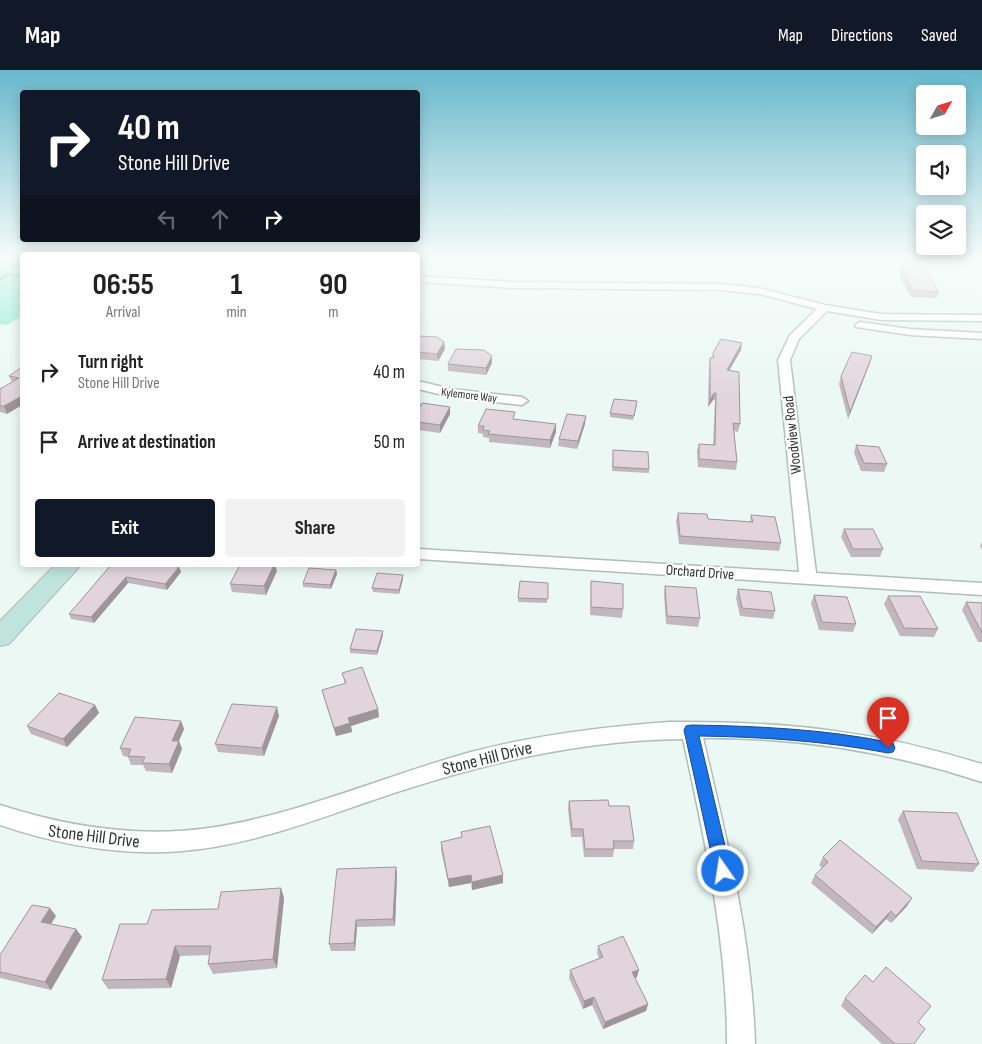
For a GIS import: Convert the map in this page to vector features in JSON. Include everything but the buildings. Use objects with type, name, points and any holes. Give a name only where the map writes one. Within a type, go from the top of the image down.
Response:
[{"type":"main road","points":[[0,637],[67,567]]},
{"type":"street","points":[[789,304],[821,311],[881,329],[982,336]]},
{"type":"street","points":[[821,311],[881,317],[979,321]]},
{"type":"street","name":"Woodview Road","points":[[808,579],[784,360],[786,348],[793,338],[821,311]]},
{"type":"street","name":"Kylemore Way","points":[[420,385],[451,393],[522,401]]},
{"type":"street","name":"Orchard Drive","points":[[420,554],[982,589]]},
{"type":"street","points":[[691,730],[727,889],[738,966],[740,1044]]},
{"type":"street","name":"Stone Hill Drive","points":[[0,815],[32,827],[91,838],[151,843],[209,838],[270,824],[457,765],[520,748],[630,732],[691,730],[774,732],[853,741],[923,754],[982,773]]},
{"type":"green space","points":[[0,304],[20,304],[20,317],[7,325],[0,324]]},
{"type":"route","points":[[723,871],[691,730],[774,732],[853,741],[888,748]]}]
